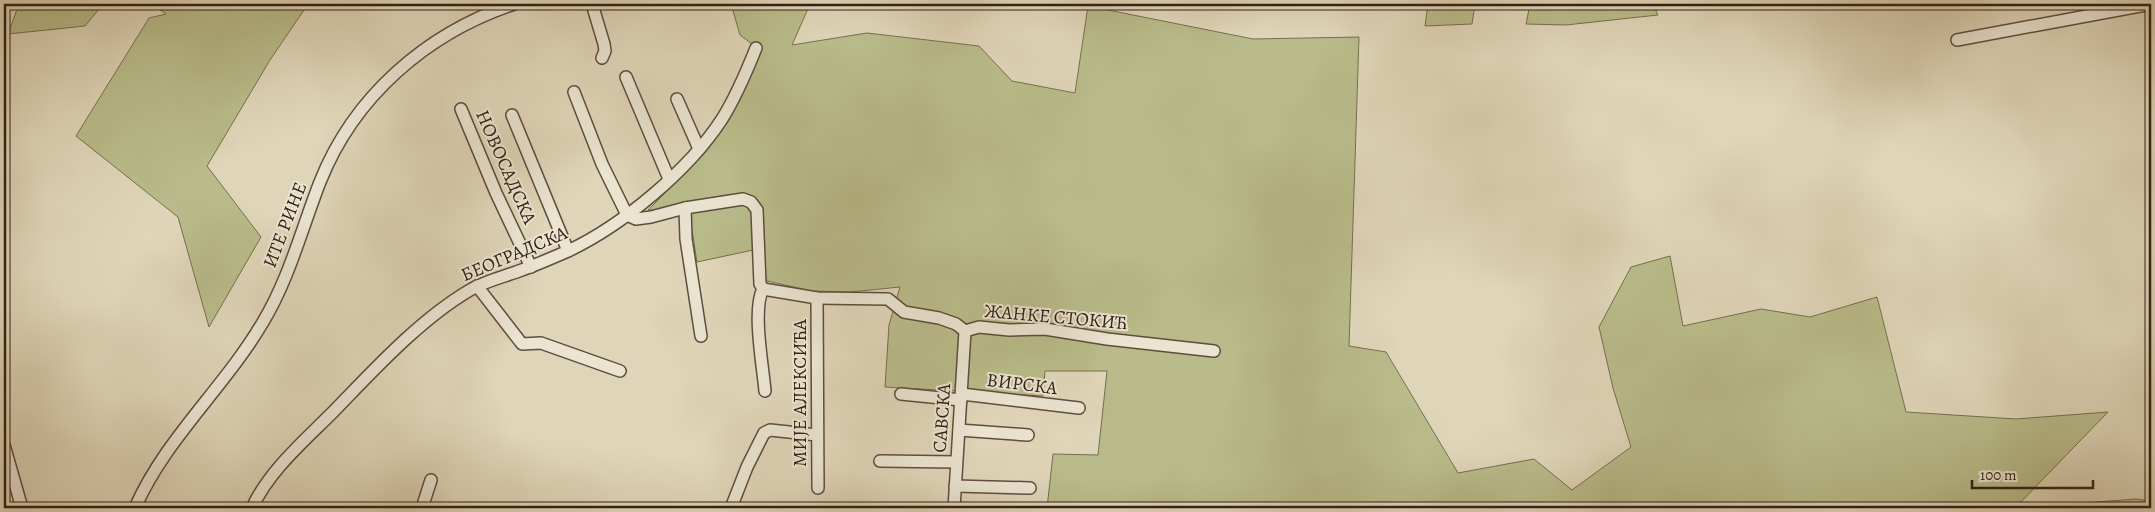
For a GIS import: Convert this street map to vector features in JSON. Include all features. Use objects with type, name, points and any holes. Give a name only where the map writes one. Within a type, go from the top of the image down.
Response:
[{"type":"street","name":"ИТЕ РИНЕ","points":[[135,508],[156,467],[236,362],[269,313],[325,170],[355,118],[385,83],[420,53],[453,30],[514,4]]},
{"type":"street","points":[[592,4],[604,44],[605,51],[602,58]]},
{"type":"street","points":[[1958,40],[2151,4]]},
{"type":"street","name":"БЕОГРАДСКА","points":[[252,508],[269,480],[345,400],[442,308],[477,286],[531,267],[568,251],[627,215],[669,179],[713,131],[734,99],[756,48]]},
{"type":"street","points":[[626,77],[669,179]]},
{"type":"street","points":[[574,92],[602,164],[627,215],[632,219],[743,199],[754,204],[757,210],[760,284],[763,289],[760,295],[759,329],[765,391]]},
{"type":"street","points":[[676,99],[699,148]]},
{"type":"street","name":"НОВОСАДСКА","points":[[461,109],[496,193],[531,267]]},
{"type":"street","points":[[512,115],[568,251]]},
{"type":"street","points":[[685,208],[686,239],[700,336]]},
{"type":"street","points":[[477,286],[522,344],[541,343],[620,371]]},
{"type":"street","name":"ЖАНКЕ СТОКИЋ","points":[[763,289],[769,292],[818,298],[888,299],[904,312],[939,318],[956,324],[965,331],[984,326],[1009,330],[1045,329],[1107,339],[1214,351]]},
{"type":"street","name":"МИЈЕ АЛЕКСИЋА","points":[[818,298],[818,488]]},
{"type":"street","name":"САВСКА","points":[[954,508],[965,331]]},
{"type":"street","name":"ВИРСКА","points":[[901,394],[961,397],[1079,408]]},
{"type":"street","points":[[731,508],[747,467],[764,432],[770,430],[817,434]]},
{"type":"street","points":[[959,430],[1028,435]]},
{"type":"street","points":[[4,445],[22,508]]},
{"type":"street","points":[[880,461],[956,462]]},
{"type":"street","points":[[422,508],[431,480]]},
{"type":"street","points":[[955,486],[1030,488]]},
{"type":"green space","points":[[19,4],[103,4],[85,26],[8,34]]},
{"type":"green space","points":[[152,4],[308,4],[270,60],[207,166],[261,237],[209,327],[178,217],[76,136],[149,18],[166,14]]},
{"type":"green space","points":[[731,4],[810,4],[792,45],[867,33],[979,46],[1012,81],[1075,93],[1088,6],[1253,39],[1359,37],[1349,346],[1386,352],[1458,473],[1534,459],[1572,490],[1631,447],[1613,388],[1599,327],[1631,267],[1670,256],[1683,326],[1761,309],[1810,317],[1877,297],[1906,412],[2016,419],[2108,412],[2015,508],[1047,508],[1053,454],[1098,455],[1107,371],[1045,371],[1043,396],[885,387],[889,325],[900,287],[850,292],[812,291],[767,281],[758,249],[697,262],[689,210],[648,210],[704,154],[720,132],[760,50],[740,35]]},
{"type":"green space","points":[[1428,4],[1475,4],[1472,24],[1425,26]]},
{"type":"green space","points":[[1530,4],[1653,4],[1658,15],[1566,25],[1526,24]]},
{"type":"green space","points":[[2136,499],[2151,501],[2151,508],[2015,508]]}]
